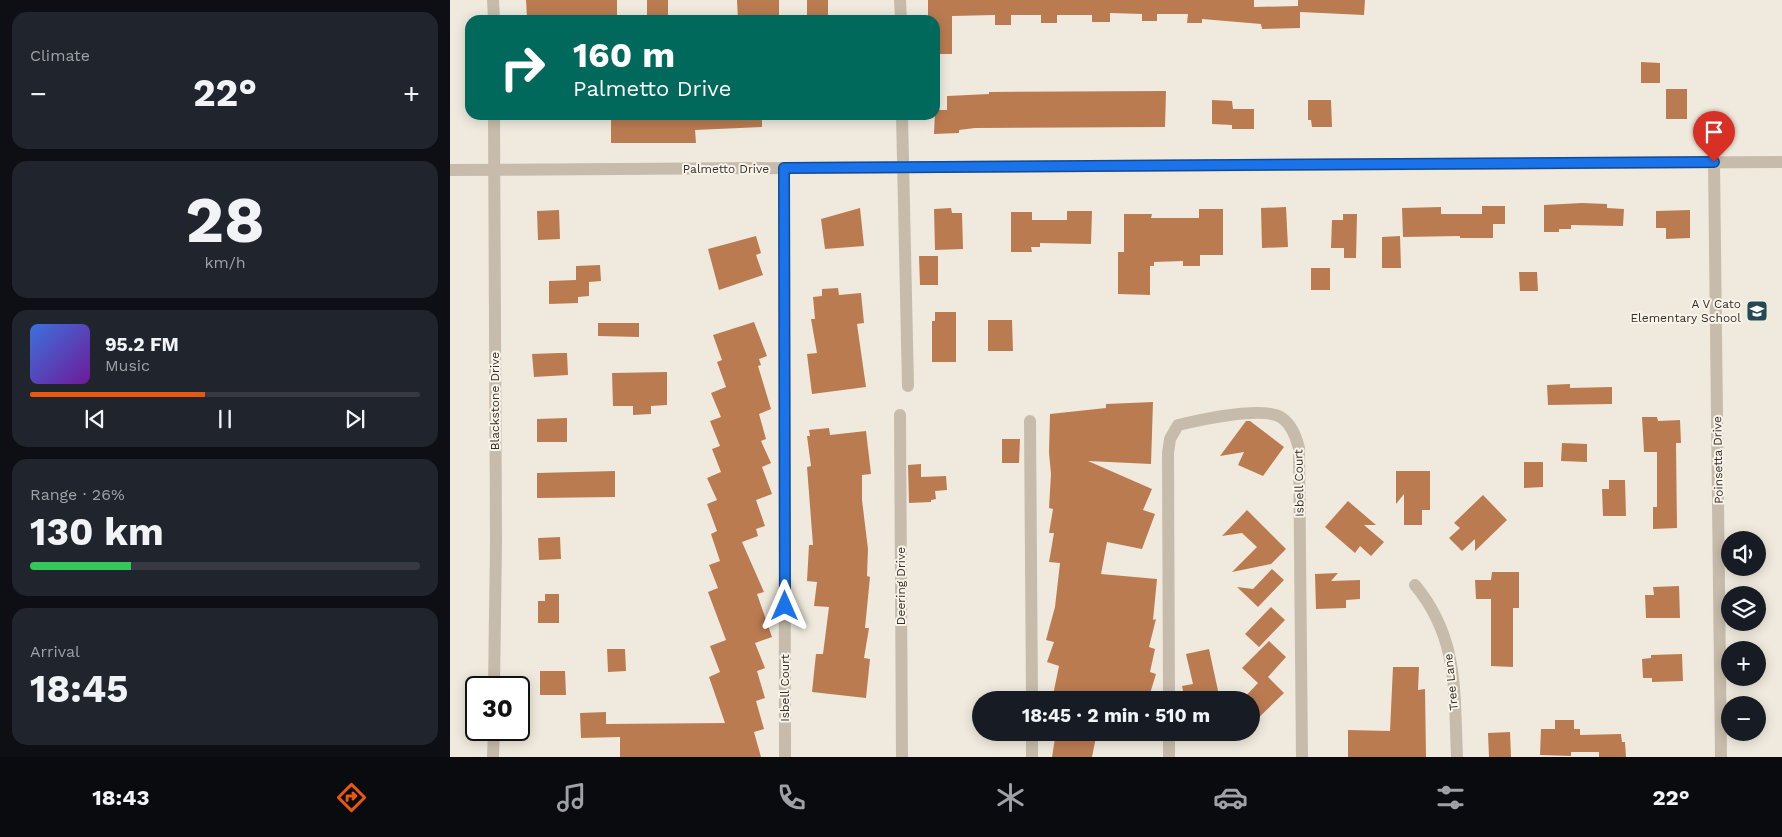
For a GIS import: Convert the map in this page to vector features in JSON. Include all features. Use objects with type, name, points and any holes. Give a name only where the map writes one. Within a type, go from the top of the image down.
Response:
[{"type":"street","points":[[494,0],[494,15]]},
{"type":"street","points":[[900,0],[901,15]]},
{"type":"street","name":"Blackstone Drive","points":[[494,120],[494,676]]},
{"type":"street","points":[[902,120],[908,386]]},
{"type":"street","name":"Poinsetta Drive","points":[[1714,162],[1721,757]]},
{"type":"street","name":"Palmetto Drive","points":[[450,170],[1782,162]]},
{"type":"street","name":"Isbell Court","points":[[784,168],[784,757]]},
{"type":"street","name":"Isbell Court","points":[[1169,691],[1168,453],[1170,438],[1178,426],[1205,418],[1251,413],[1280,416],[1288,422],[1299,448],[1302,757]]},
{"type":"street","name":"Deering Drive","points":[[900,415],[902,757]]},
{"type":"street","points":[[1030,421],[1032,691]]},
{"type":"street","name":"Tree Lane","points":[[1415,585],[1431,604],[1444,632],[1448,648],[1452,665],[1457,757]]},
{"type":"street","points":[[493,757],[494,741]]},
{"type":"street","points":[[1032,741],[1032,757]]},
{"type":"street","points":[[1169,741],[1169,757]]},
{"type":"building","points":[[526,0],[617,0],[617,15],[527,15]]},
{"type":"building","points":[[647,0],[668,0],[668,15],[647,15]]},
{"type":"building","points":[[737,0],[779,0],[779,15],[738,15]]},
{"type":"building","points":[[807,0],[828,0],[828,15],[807,15]]},
{"type":"building","points":[[928,0],[1254,0],[1254,7],[1298,6],[1298,0],[1365,0],[1364,15],[1300,12],[1300,28],[1262,29],[1261,24],[1202,19],[1202,23],[1187,23],[1188,14],[1157,14],[1157,21],[1142,21],[1142,14],[1110,13],[1110,22],[1092,22],[1092,15],[1057,15],[1057,23],[1041,23],[1041,15],[1011,15],[1011,25],[995,25],[995,15],[952,16],[952,54],[940,54],[940,15],[928,15]]},
{"type":"building","points":[[1641,62],[1660,63],[1660,83],[1641,83]]},
{"type":"building","points":[[1666,89],[1687,89],[1687,119],[1666,119]]},
{"type":"building","points":[[1166,91],[1165,127],[975,128],[959,130],[959,133],[934,134],[935,120],[940,120],[940,110],[947,110],[947,96],[989,94],[989,92]]},
{"type":"building","points":[[1212,100],[1232,101],[1233,109],[1254,109],[1254,129],[1232,129],[1232,125],[1212,124]]},
{"type":"building","points":[[1308,100],[1331,100],[1332,127],[1312,127],[1311,120],[1308,120]]},
{"type":"building","points":[[611,120],[762,120],[762,127],[695,130],[696,143],[611,143]]},
{"type":"building","points":[[1607,204],[1607,208],[1624,209],[1623,226],[1571,225],[1571,229],[1559,229],[1559,232],[1544,232],[1544,205]]},
{"type":"building","points":[[1482,206],[1505,206],[1505,224],[1493,224],[1493,238],[1460,238],[1460,236],[1403,237],[1402,208],[1441,207],[1441,214],[1482,214]]},
{"type":"building","points":[[1286,207],[1288,247],[1262,248],[1261,208]]},
{"type":"building","points":[[860,208],[864,246],[825,249],[821,219]]},
{"type":"building","points":[[951,208],[952,213],[962,213],[963,249],[935,250],[934,209]]},
{"type":"building","points":[[1199,209],[1223,209],[1223,255],[1200,255],[1200,266],[1183,266],[1183,261],[1154,262],[1154,266],[1150,266],[1150,295],[1118,294],[1118,252],[1124,252],[1124,214],[1152,214],[1151,218],[1199,218]]},
{"type":"building","points":[[559,210],[560,239],[538,240],[537,211]]},
{"type":"building","points":[[1690,210],[1690,238],[1666,239],[1666,228],[1656,228],[1656,211]]},
{"type":"building","points":[[1067,211],[1092,211],[1091,244],[1040,243],[1040,247],[1031,247],[1032,252],[1011,252],[1011,212],[1032,212],[1032,220],[1067,220]]},
{"type":"building","points":[[1343,214],[1357,214],[1356,258],[1344,258],[1344,248],[1331,248],[1332,220],[1343,220]]},
{"type":"building","points":[[756,236],[761,253],[756,255],[763,275],[719,290],[708,249]]},
{"type":"building","points":[[1400,236],[1401,268],[1382,268],[1382,237]]},
{"type":"building","points":[[919,256],[938,256],[938,285],[920,285]]},
{"type":"building","points":[[600,265],[601,281],[589,282],[589,296],[578,297],[578,303],[549,304],[549,281],[576,280],[576,266]]},
{"type":"building","points":[[1311,268],[1330,268],[1330,290],[1311,290]]},
{"type":"building","points":[[1519,272],[1537,272],[1538,291],[1520,291]]},
{"type":"building","points":[[838,288],[839,295],[861,293],[864,323],[857,324],[866,387],[812,394],[807,354],[817,353],[811,319],[815,319],[813,297],[822,296],[822,289]]},
{"type":"building","points":[[935,312],[956,312],[956,362],[932,362],[932,321],[935,321]]},
{"type":"building","points":[[988,320],[1012,320],[1013,351],[988,351]]},
{"type":"building","points":[[754,322],[767,356],[759,359],[761,365],[758,366],[771,409],[759,414],[766,439],[761,441],[771,463],[762,467],[772,494],[756,500],[765,526],[756,529],[758,536],[742,542],[764,592],[757,594],[772,637],[755,643],[765,668],[757,671],[765,698],[756,701],[764,729],[754,732],[761,757],[620,757],[620,737],[581,738],[580,713],[606,712],[606,724],[725,723],[709,677],[720,672],[710,646],[726,640],[708,592],[718,588],[709,565],[720,561],[711,534],[717,531],[707,504],[717,500],[707,478],[721,472],[712,449],[720,446],[710,421],[721,417],[711,393],[726,387],[717,362],[722,360],[713,335]]},
{"type":"building","points":[[598,323],[639,323],[639,337],[598,336]]},
{"type":"building","points":[[567,353],[568,375],[534,377],[532,354]]},
{"type":"building","points":[[667,372],[667,405],[651,406],[651,414],[633,415],[633,406],[613,406],[612,373]]},
{"type":"building","points":[[1570,384],[1570,388],[1612,387],[1612,404],[1548,405],[1547,385]]},
{"type":"building","points":[[1153,402],[1151,464],[1088,461],[1152,489],[1143,510],[1155,514],[1142,549],[1107,542],[1101,574],[1157,579],[1153,620],[1156,619],[1149,647],[1155,649],[1150,672],[1156,674],[1151,691],[1054,691],[1059,666],[1047,662],[1054,642],[1046,640],[1055,607],[1060,563],[1049,562],[1054,533],[1049,533],[1053,509],[1049,508],[1051,474],[1049,453],[1050,414],[1106,408],[1106,404]]},
{"type":"building","points":[[1642,417],[1657,417],[1658,421],[1680,420],[1681,443],[1676,443],[1677,528],[1653,529],[1653,507],[1657,507],[1657,452],[1644,452]]},
{"type":"building","points":[[567,418],[567,442],[537,442],[537,419]]},
{"type":"building","points":[[1246,421],[1250,421],[1284,447],[1263,476],[1238,465],[1244,452],[1220,456]]},
{"type":"building","points":[[829,428],[830,435],[866,431],[871,474],[862,475],[862,500],[868,549],[867,576],[870,577],[865,628],[869,628],[864,658],[870,659],[866,698],[812,692],[816,654],[823,654],[829,607],[814,606],[817,582],[807,581],[809,545],[813,545],[807,467],[811,466],[807,436],[810,436],[809,430]]},
{"type":"building","points":[[1002,439],[1020,439],[1019,463],[1002,463]]},
{"type":"building","points":[[1562,443],[1587,444],[1587,462],[1561,461]]},
{"type":"building","points":[[1524,462],[1543,462],[1543,487],[1524,488]]},
{"type":"building","points":[[921,464],[921,477],[946,476],[947,490],[935,491],[936,499],[931,500],[931,502],[909,503],[908,465]]},
{"type":"building","points":[[615,471],[615,497],[537,498],[537,473]]},
{"type":"building","points":[[1396,471],[1430,471],[1430,510],[1422,510],[1422,525],[1404,525],[1404,494],[1396,504]]},
{"type":"building","points":[[1609,480],[1625,480],[1626,516],[1603,516],[1602,489],[1609,489]]},
{"type":"building","points":[[1483,495],[1507,520],[1475,551],[1475,539],[1462,551],[1449,538],[1460,528],[1454,523]]},
{"type":"building","points":[[1348,501],[1376,525],[1364,525],[1384,542],[1371,556],[1360,546],[1355,553],[1325,527]]},
{"type":"building","points":[[1247,510],[1286,549],[1271,564],[1232,572],[1257,547],[1242,533],[1222,536]]},
{"type":"building","points":[[560,537],[561,559],[539,560],[538,538]]},
{"type":"building","points":[[1272,569],[1284,580],[1258,607],[1237,587],[1253,589]]},
{"type":"building","points":[[1492,572],[1519,572],[1519,608],[1513,608],[1513,667],[1491,666],[1491,599],[1476,599],[1475,580],[1491,580]]},
{"type":"building","points":[[1338,573],[1331,581],[1360,580],[1360,599],[1346,600],[1346,608],[1316,609],[1315,574]]},
{"type":"building","points":[[1679,586],[1680,618],[1646,618],[1645,595],[1654,595],[1653,587]]},
{"type":"building","points":[[545,594],[559,594],[559,623],[538,623],[538,601],[545,601]]},
{"type":"building","points":[[1271,607],[1285,620],[1259,647],[1245,634]]},
{"type":"building","points":[[1269,641],[1286,657],[1268,677],[1284,693],[1260,716],[1260,691],[1250,691],[1258,683],[1242,668]]},
{"type":"building","points":[[607,649],[625,649],[626,671],[608,672]]},
{"type":"building","points":[[1209,649],[1218,691],[1183,691],[1182,686],[1193,684],[1186,654]]},
{"type":"building","points":[[1682,654],[1683,681],[1652,682],[1652,678],[1643,678],[1642,659],[1651,658],[1651,655]]},
{"type":"building","points":[[1393,667],[1419,667],[1418,690],[1425,689],[1426,757],[1348,757],[1348,730],[1390,731]]},
{"type":"building","points":[[540,671],[565,671],[566,695],[540,695]]},
{"type":"building","points":[[1555,720],[1574,720],[1574,729],[1580,729],[1580,735],[1621,734],[1622,742],[1625,742],[1626,757],[1599,757],[1599,752],[1571,752],[1571,756],[1540,755],[1541,729],[1555,729]]},
{"type":"building","points":[[1510,732],[1511,757],[1489,757],[1488,733]]},
{"type":"building","points":[[1055,741],[1095,741],[1092,757],[1052,757]]},
{"type":"place","name":"A V Cato Elementary School","points":[[1757,311]]},
{"type":"route","points":[[785,606],[784,168],[1714,162]]}]
